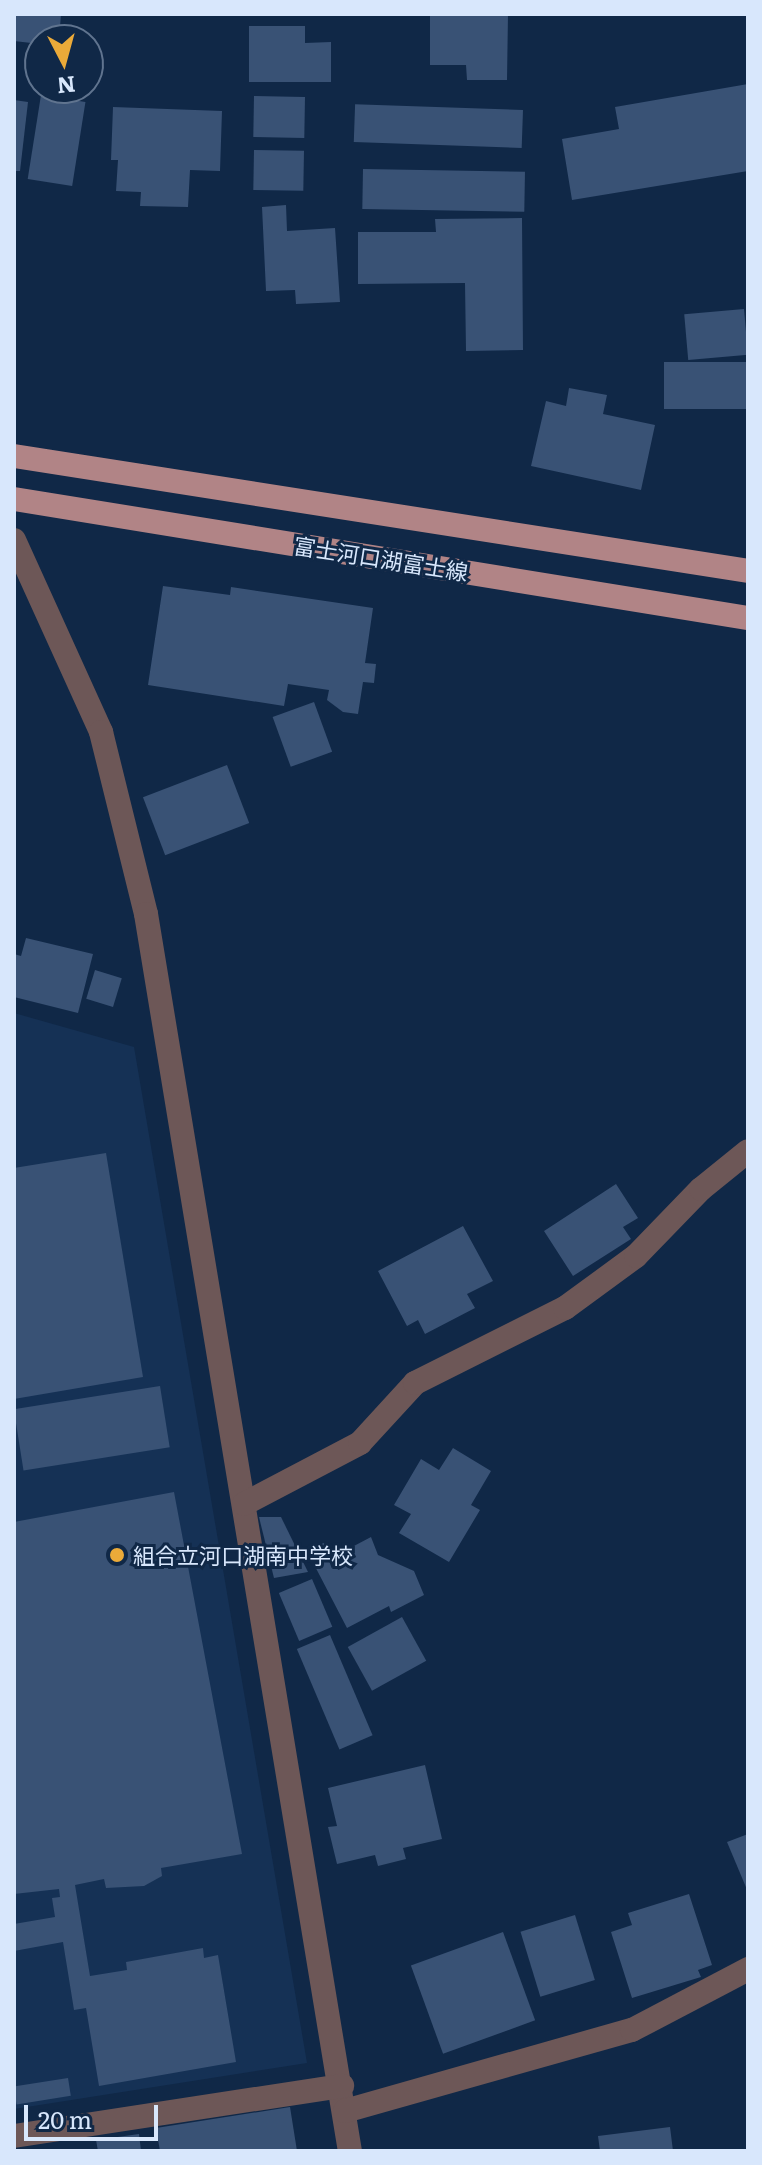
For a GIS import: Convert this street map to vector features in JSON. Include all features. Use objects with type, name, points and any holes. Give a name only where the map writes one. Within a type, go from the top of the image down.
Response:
[{"type":"main road","name":"富士河口湖富士線","points":[[14,456],[748,571]]},
{"type":"main road","name":"富士河口湖富士線","points":[[14,499],[748,618]]},
{"type":"street","points":[[14,540],[101,732],[146,914],[342,2086],[350,2151]]},
{"type":"street","points":[[244,1504],[360,1443],[415,1383],[565,1308],[636,1256],[701,1189],[748,1151]]},
{"type":"street","points":[[345,2111],[632,2030],[748,1969]]},
{"type":"street","points":[[14,2136],[342,2086]]},
{"type":"shaded area","name":"組合立河口湖南中学校","points":[[14,1013],[134,1047],[307,2063],[14,2109]]},
{"type":"building","points":[[14,14],[61,14],[60,24],[24,24],[24,42],[14,41]]},
{"type":"building","points":[[430,14],[508,14],[507,80],[467,80],[466,65],[430,65]]},
{"type":"building","points":[[249,26],[305,26],[305,43],[331,42],[331,82],[249,82]]},
{"type":"building","points":[[748,84],[748,171],[572,200],[562,139],[619,129],[615,107]]},
{"type":"building","points":[[254,96],[305,97],[304,138],[253,137]]},
{"type":"building","points":[[14,100],[28,104],[20,171],[14,171]]},
{"type":"building","points":[[40,104],[85,104],[72,186],[28,179]]},
{"type":"building","points":[[355,104],[523,110],[522,148],[354,142]]},
{"type":"building","points":[[113,107],[222,111],[220,171],[190,170],[188,207],[140,206],[141,192],[116,191],[118,160],[111,160]]},
{"type":"building","points":[[254,150],[304,151],[303,191],[253,190]]},
{"type":"building","points":[[363,169],[525,172],[524,212],[362,209]]},
{"type":"building","points":[[286,205],[287,231],[335,228],[340,302],[296,304],[295,290],[266,291],[262,207]]},
{"type":"building","points":[[522,218],[523,350],[466,351],[465,283],[358,284],[358,232],[436,232],[435,219]]},
{"type":"building","points":[[744,309],[748,355],[688,360],[684,314]]},
{"type":"building","points":[[664,362],[748,362],[748,409],[664,409]]},
{"type":"building","points":[[569,388],[607,395],[603,414],[655,425],[641,490],[531,466],[546,401],[566,406]]},
{"type":"building","points":[[163,586],[230,595],[231,587],[373,608],[365,663],[376,664],[374,683],[363,682],[358,714],[343,712],[327,700],[329,690],[288,684],[284,706],[148,685]]},
{"type":"building","points":[[314,702],[332,752],[291,767],[273,717]]},
{"type":"building","points":[[227,765],[249,823],[165,855],[143,797]]},
{"type":"building","points":[[26,938],[93,954],[78,1013],[14,997],[14,954],[21,956]]},
{"type":"building","points":[[95,970],[122,978],[113,1007],[86,999]]},
{"type":"building","points":[[106,1153],[143,1377],[14,1399],[14,1168]]},
{"type":"building","points":[[616,1184],[638,1218],[623,1227],[631,1239],[573,1276],[544,1231]]},
{"type":"building","points":[[463,1226],[493,1281],[467,1294],[475,1308],[425,1334],[418,1320],[407,1326],[378,1271]]},
{"type":"building","points":[[160,1386],[170,1447],[24,1470],[14,1409]]},
{"type":"building","points":[[453,1448],[491,1471],[471,1505],[480,1510],[449,1562],[399,1533],[411,1514],[394,1505],[421,1459],[439,1470]]},
{"type":"building","points":[[174,1492],[242,1854],[161,1868],[162,1876],[144,1886],[106,1888],[104,1879],[75,1885],[90,1976],[127,1970],[126,1962],[203,1948],[204,1958],[218,1955],[236,2062],[99,2086],[86,2008],[74,2010],[63,1942],[14,1951],[14,1924],[55,1917],[52,1898],[60,1897],[59,1889],[14,1894],[14,1522]]},
{"type":"building","points":[[259,1517],[281,1517],[308,1572],[274,1578]]},
{"type":"building","points":[[371,1537],[378,1555],[414,1571],[424,1595],[391,1612],[389,1606],[347,1628],[306,1549],[324,1543],[333,1557]]},
{"type":"building","points":[[312,1579],[332,1627],[299,1641],[279,1593]]},
{"type":"building","points":[[402,1617],[426,1661],[372,1691],[348,1647]]},
{"type":"building","points":[[330,1635],[373,1735],[339,1749],[297,1649]]},
{"type":"building","points":[[425,1765],[442,1839],[403,1848],[406,1859],[378,1866],[375,1855],[337,1864],[328,1827],[337,1826],[328,1788]]},
{"type":"building","points":[[748,1834],[748,1892],[727,1842]]},
{"type":"building","points":[[689,1894],[712,1965],[698,1970],[701,1977],[632,1998],[611,1932],[632,1925],[628,1913]]},
{"type":"building","points":[[575,1915],[595,1980],[540,1997],[520,1932]]},
{"type":"building","points":[[503,1932],[535,2020],[443,2054],[411,1966]]},
{"type":"building","points":[[68,2078],[71,2096],[16,2104],[14,2087]]},
{"type":"building","points":[[290,2107],[297,2151],[160,2151],[156,2128]]},
{"type":"building","points":[[670,2127],[673,2151],[600,2151],[598,2136]]},
{"type":"building","points":[[139,2134],[141,2151],[98,2151],[96,2140]]},
{"type":"place","name":"組合立河口湖南中学校","points":[[117,1555]]}]
